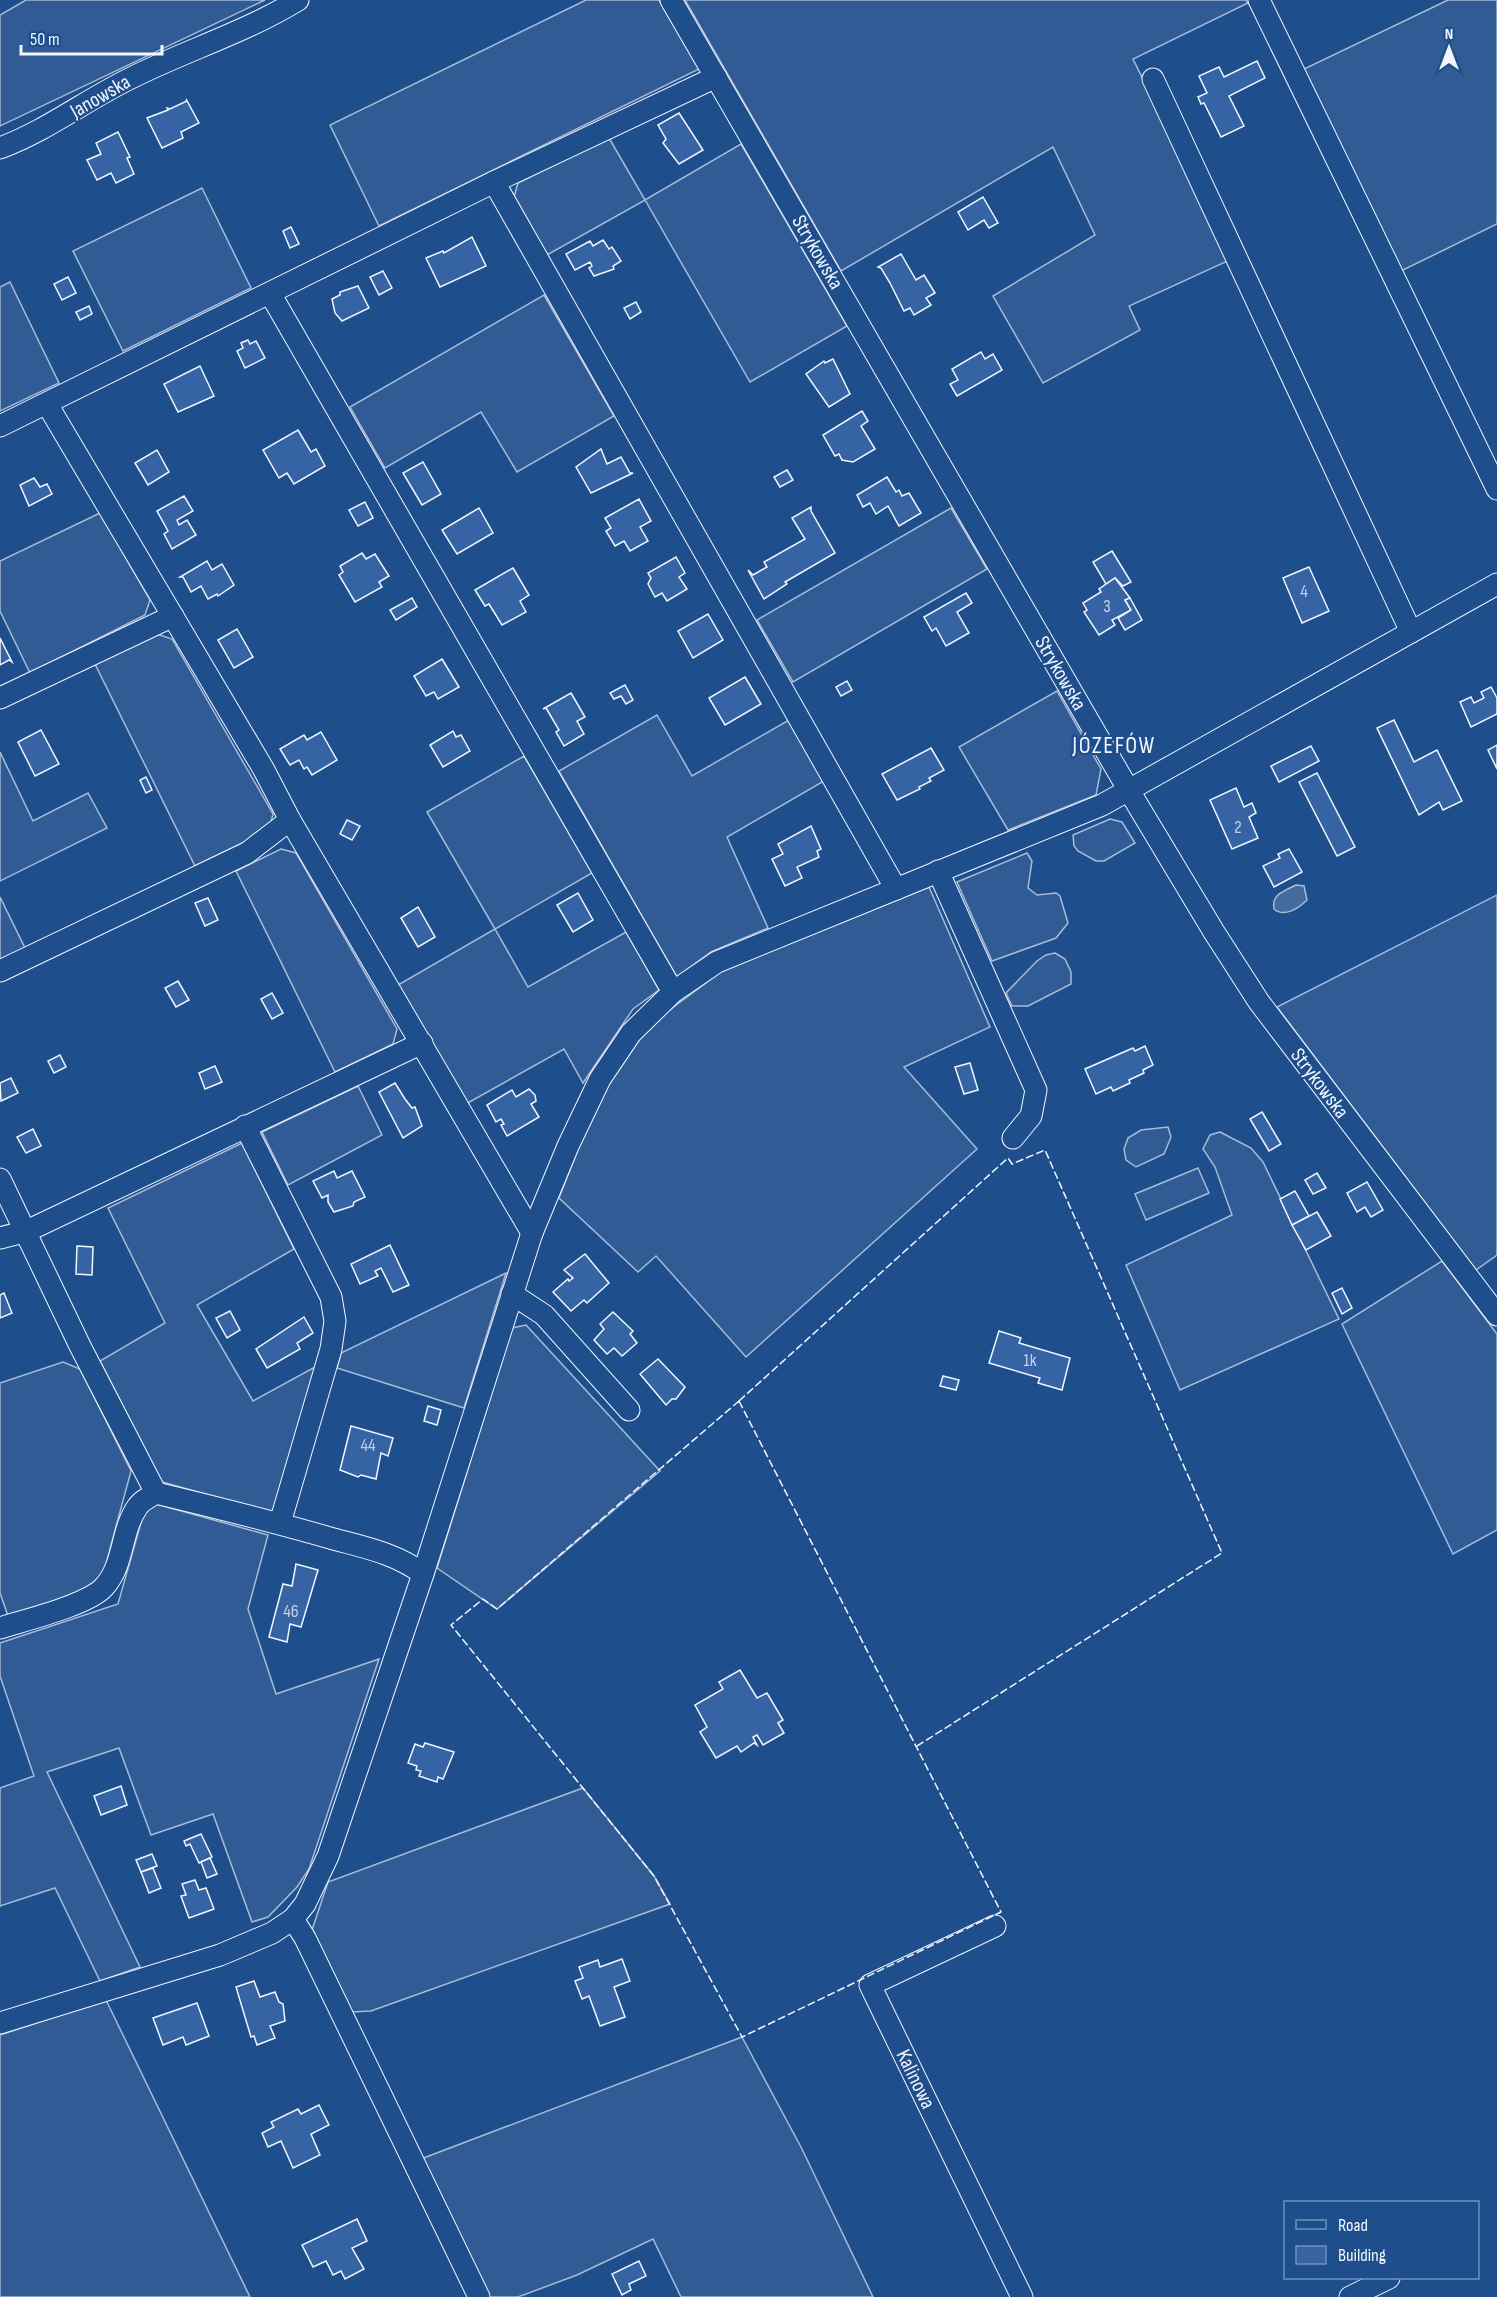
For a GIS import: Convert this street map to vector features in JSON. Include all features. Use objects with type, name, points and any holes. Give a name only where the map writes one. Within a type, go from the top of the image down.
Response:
[{"type":"street","name":"Janowska","points":[[0,148],[48,127],[131,78],[275,14],[298,0]]},
{"type":"street","name":"Strykowska","points":[[671,0],[1128,789],[1259,1002],[1497,1315]]},
{"type":"street","points":[[1259,0],[1497,489]]},
{"type":"street","points":[[0,426],[271,295],[495,182],[716,77]]},
{"type":"street","points":[[1153,79],[1411,632]]},
{"type":"street","points":[[495,182],[896,890]]},
{"type":"street","points":[[271,295],[673,992]]},
{"type":"street","points":[[47,404],[264,770],[290,820],[532,1233]]},
{"type":"street","points":[[0,2024],[220,1955],[272,1932],[293,1919],[305,1904],[328,1856],[423,1574],[532,1233],[568,1146],[600,1079],[631,1033],[673,992],[717,962],[780,934],[896,890],[1102,805],[1497,584]]},
{"type":"street","points":[[0,698],[173,616]]},
{"type":"street","points":[[0,971],[247,853],[290,820]]},
{"type":"street","points":[[938,871],[1036,1090],[1031,1116],[1013,1138]]},
{"type":"street","points":[[0,1238],[27,1231],[422,1043]]},
{"type":"street","points":[[245,1126],[331,1297],[335,1321],[332,1349],[280,1523]]},
{"type":"street","points":[[0,1179],[27,1231],[80,1346],[156,1493]]},
{"type":"street","points":[[512,1294],[544,1315],[629,1410]]},
{"type":"street","points":[[0,1628],[95,1595],[117,1568],[139,1504],[156,1493],[280,1523],[397,1558],[423,1574]]},
{"type":"street","points":[[293,1919],[305,1938],[480,2297]]},
{"type":"street","name":"Kalinowa","points":[[995,1926],[870,1985],[1022,2297]]},
{"type":"street","points":[[1350,2297],[1385,2279]]},
{"type":"shaded area","points":[[26,0],[265,0],[0,126],[0,15]]},
{"type":"shaded area","points":[[586,0],[659,0],[699,69],[379,226],[330,125]]},
{"type":"shaded area","points":[[685,0],[1246,0],[1248,3],[1133,59],[1232,259],[1129,306],[1140,330],[1043,383],[993,296],[1095,235],[1053,147],[841,271]]},
{"type":"shaded area","points":[[1448,0],[1497,0],[1497,224],[1401,271],[1304,69]]},
{"type":"shaded area","points":[[609,138],[645,200],[547,255],[514,197],[518,183]]},
{"type":"shaded area","points":[[741,144],[847,326],[750,382],[645,200]]},
{"type":"shaded area","points":[[202,188],[251,288],[123,351],[73,251]]},
{"type":"shaded area","points":[[10,282],[59,383],[0,411],[0,287]]},
{"type":"shaded area","points":[[544,295],[614,416],[517,472],[481,412],[385,468],[350,407]]},
{"type":"shaded area","points":[[951,508],[987,569],[793,682],[757,620]]},
{"type":"shaded area","points":[[100,513],[150,600],[145,615],[30,673],[0,611],[0,561]]},
{"type":"shaded area","points":[[157,634],[172,639],[273,814],[269,830],[195,866],[95,664]]},
{"type":"shaded area","points":[[1057,691],[1101,769],[1096,795],[1008,830],[959,747]]},
{"type":"shaded area","points":[[657,715],[692,776],[789,720],[824,781],[727,837],[768,928],[711,952],[677,977],[559,771]]},
{"type":"shaded area","points":[[0,752],[33,821],[88,793],[107,828],[0,881]]},
{"type":"shaded area","points":[[524,756],[592,873],[495,929],[427,812]]},
{"type":"shaded area","points":[[1110,819],[1122,822],[1135,843],[1104,861],[1096,861],[1078,851],[1074,846],[1073,835]]},
{"type":"shaded area","points":[[281,849],[296,853],[397,1029],[393,1044],[335,1072],[236,871]]},
{"type":"shaded area","points":[[1027,853],[1032,861],[1028,888],[1037,895],[1056,893],[1060,896],[1068,923],[1056,938],[992,961],[957,882]]},
{"type":"shaded area","points":[[1296,885],[1304,886],[1307,900],[1296,909],[1287,912],[1282,913],[1274,909],[1277,896]]},
{"type":"shaded area","points":[[929,887],[990,1027],[904,1067],[977,1149],[746,1357],[656,1256],[638,1272],[559,1198],[597,1101],[648,1026],[722,971]]},
{"type":"shaded area","points":[[1497,895],[1497,1255],[1476,1270],[1277,1007]]},
{"type":"shaded area","points":[[0,897],[25,948],[0,961]]},
{"type":"shaded area","points":[[495,929],[528,987],[626,932],[659,990],[633,1009],[583,1083],[564,1049],[466,1104],[398,985]]},
{"type":"shaded area","points":[[1055,953],[1065,959],[1071,972],[1071,984],[1028,1006],[1012,1006],[1006,993],[1037,961],[1046,955]]},
{"type":"shaded area","points":[[358,1086],[382,1135],[288,1185],[262,1132]]},
{"type":"shaded area","points":[[1168,1127],[1171,1137],[1164,1154],[1136,1167],[1126,1160],[1124,1149],[1128,1138],[1141,1130]]},
{"type":"shaded area","points":[[1220,1132],[1251,1148],[1263,1162],[1339,1319],[1180,1390],[1126,1265],[1232,1215],[1215,1167],[1203,1149],[1210,1135]]},
{"type":"shaded area","points":[[242,1143],[294,1249],[197,1305],[253,1401],[315,1367],[274,1513],[162,1482],[100,1361],[165,1323],[108,1208]]},
{"type":"shaded area","points":[[1198,1168],[1209,1193],[1146,1220],[1135,1194]]},
{"type":"shaded area","points":[[1442,1261],[1497,1334],[1497,1530],[1453,1554],[1342,1324]]},
{"type":"shaded area","points":[[506,1273],[464,1408],[337,1368],[341,1353]]},
{"type":"shaded area","points":[[526,1325],[660,1471],[497,1609],[437,1568],[512,1328]]},
{"type":"shaded area","points":[[63,1362],[80,1369],[131,1471],[100,1586],[8,1616],[0,1593],[0,1383]]},
{"type":"shaded area","points":[[156,1504],[268,1535],[248,1609],[276,1694],[379,1659],[309,1869],[297,1887],[268,1917],[252,1922],[213,1814],[151,1835],[119,1748],[47,1772],[140,1967],[100,1981],[55,1888],[0,1906],[0,1788],[34,1776],[0,1676],[0,1643],[118,1604],[144,1512]]},
{"type":"shaded area","points":[[583,1788],[654,1876],[670,1904],[371,2011],[352,2012],[312,1930],[328,1882]]},
{"type":"shaded area","points":[[106,2000],[250,2297],[0,2297],[0,2035]]},
{"type":"shaded area","points":[[742,2037],[802,2149],[873,2297],[681,2297],[653,2239],[577,2275],[518,2297],[487,2297],[421,2159]]},
{"type":"building","points":[[1257,61],[1265,78],[1229,96],[1244,126],[1221,137],[1204,103],[1201,104],[1198,97],[1207,93],[1199,76],[1219,67],[1224,77]]},
{"type":"building","points":[[186,99],[199,123],[181,132],[183,138],[162,148],[147,118],[187,101]]},
{"type":"building","points":[[679,113],[703,150],[679,164],[663,143],[666,139],[658,125]]},
{"type":"building","points":[[118,132],[130,157],[127,158],[134,174],[116,183],[111,173],[97,180],[87,160],[101,154],[96,143]]},
{"type":"building","points":[[983,197],[998,223],[989,228],[984,220],[968,230],[958,212]]},
{"type":"building","points":[[291,227],[299,244],[290,248],[283,231]]},
{"type":"building","points":[[472,237],[486,266],[440,287],[426,258],[443,251],[444,253]]},
{"type":"building","points":[[603,240],[609,249],[612,247],[621,261],[613,266],[614,269],[594,276],[589,268],[592,266],[590,262],[575,270],[566,254],[590,241],[593,246]]},
{"type":"building","points":[[901,254],[916,280],[924,275],[935,293],[926,298],[931,305],[914,315],[910,308],[904,311],[890,283],[878,267]]},
{"type":"building","points":[[383,271],[392,288],[379,295],[370,277]]},
{"type":"building","points":[[68,277],[76,293],[62,300],[54,284]]},
{"type":"building","points":[[358,286],[369,308],[342,321],[335,313],[332,299],[340,295],[340,292]]},
{"type":"building","points":[[636,302],[641,312],[630,319],[624,308]]},
{"type":"building","points":[[89,306],[92,314],[80,320],[76,312]]},
{"type":"building","points":[[248,340],[250,344],[256,341],[265,358],[245,368],[237,351],[243,348],[241,343]]},
{"type":"building","points":[[981,352],[985,359],[993,354],[1002,370],[957,396],[950,384],[958,380],[952,369]]},
{"type":"building","points":[[833,359],[850,394],[829,407],[806,374],[824,361],[825,363]]},
{"type":"building","points":[[200,366],[214,396],[178,412],[164,384]]},
{"type":"building","points":[[862,411],[868,421],[861,426],[875,449],[853,462],[842,460],[839,454],[835,456],[823,435]]},
{"type":"building","points":[[298,430],[311,452],[316,449],[325,466],[294,484],[287,473],[279,478],[263,450]]},
{"type":"building","points":[[601,449],[607,464],[621,457],[630,473],[633,473],[591,493],[576,467]]},
{"type":"building","points":[[157,450],[169,472],[148,485],[135,463]]},
{"type":"building","points":[[423,462],[441,494],[422,505],[403,473]]},
{"type":"building","points":[[787,470],[793,480],[780,487],[774,477]]},
{"type":"building","points":[[887,477],[896,492],[899,490],[902,496],[909,493],[921,513],[899,526],[888,506],[876,514],[870,503],[863,507],[857,495]]},
{"type":"building","points":[[34,478],[40,487],[47,484],[52,494],[29,506],[20,485]]},
{"type":"building","points":[[184,496],[193,511],[177,520],[179,525],[187,520],[196,535],[172,549],[164,534],[168,531],[157,511]]},
{"type":"building","points":[[639,499],[651,521],[640,527],[648,541],[630,551],[624,541],[615,546],[606,531],[611,528],[605,518]]},
{"type":"building","points":[[365,502],[373,518],[358,526],[349,510]]},
{"type":"building","points":[[811,507],[811,511],[835,553],[785,582],[787,584],[764,599],[748,570],[753,575],[767,567],[764,562],[805,539],[792,518]]},
{"type":"building","points":[[479,508],[493,533],[457,554],[442,530]]},
{"type":"building","points":[[1112,551],[1131,582],[1123,586],[1115,578],[1106,584],[1093,562]]},
{"type":"building","points":[[362,553],[366,559],[375,554],[389,576],[379,582],[382,587],[355,602],[339,575],[343,572],[340,566]]},
{"type":"building","points":[[676,557],[685,573],[679,577],[687,589],[667,601],[662,593],[655,597],[648,584],[651,578],[648,573]]},
{"type":"building","points":[[207,561],[212,570],[222,564],[234,585],[218,596],[217,594],[208,599],[201,586],[191,592],[183,577],[180,577]]},
{"type":"building","points":[[1309,567],[1329,611],[1302,623],[1283,578]]},
{"type":"building","points":[[513,568],[529,595],[520,601],[526,612],[502,625],[489,604],[485,606],[475,590]]},
{"type":"building","points":[[1115,578],[1130,598],[1125,600],[1131,610],[1112,620],[1115,625],[1099,635],[1084,612],[1087,610],[1083,603],[1101,592],[1099,589]]},
{"type":"building","points":[[966,593],[972,603],[957,612],[969,633],[946,646],[936,628],[932,631],[924,617]]},
{"type":"building","points":[[412,598],[417,607],[396,620],[390,610]]},
{"type":"building","points":[[1130,598],[1142,620],[1125,630],[1118,618],[1131,610],[1125,600]]},
{"type":"building","points":[[708,614],[723,640],[693,658],[678,631]]},
{"type":"building","points":[[237,629],[253,657],[234,668],[218,640]]},
{"type":"building","points":[[0,638],[12,662],[9,660],[0,665]]},
{"type":"building","points":[[442,659],[459,687],[438,699],[434,692],[426,696],[414,676]]},
{"type":"building","points":[[745,677],[761,704],[725,725],[709,698]]},
{"type":"building","points":[[847,681],[852,690],[841,696],[836,687]]},
{"type":"building","points":[[625,685],[633,700],[626,704],[621,696],[614,699],[610,693]]},
{"type":"building","points":[[1491,687],[1497,698],[1497,714],[1471,727],[1460,702],[1471,697],[1474,703],[1484,698],[1481,692]]},
{"type":"building","points":[[571,693],[585,717],[577,721],[584,734],[564,746],[556,732],[559,730],[546,708],[543,709]]},
{"type":"building","points":[[1394,720],[1414,762],[1437,750],[1462,801],[1443,810],[1439,802],[1419,815],[1377,728]]},
{"type":"building","points":[[41,730],[59,764],[35,776],[18,742]]},
{"type":"building","points":[[453,731],[456,737],[461,735],[470,751],[443,767],[430,745]]},
{"type":"building","points":[[321,732],[337,760],[312,775],[307,767],[304,769],[299,760],[290,765],[280,749],[304,735],[307,740]]},
{"type":"building","points":[[1497,745],[1497,769],[1488,750]]},
{"type":"building","points":[[1311,746],[1319,761],[1279,782],[1271,766]]},
{"type":"building","points":[[931,748],[944,770],[929,778],[931,781],[919,787],[920,789],[897,800],[882,774]]},
{"type":"building","points":[[1317,773],[1355,847],[1337,856],[1299,782]]},
{"type":"building","points":[[146,777],[152,790],[146,793],[140,780]]},
{"type":"building","points":[[1236,788],[1244,807],[1252,803],[1256,813],[1249,817],[1258,838],[1232,849],[1210,800]]},
{"type":"building","points":[[347,820],[360,826],[352,840],[340,834]]},
{"type":"building","points":[[811,826],[821,849],[817,851],[819,857],[797,867],[802,878],[785,886],[772,859],[783,854],[778,844]]},
{"type":"building","points":[[1289,849],[1302,872],[1274,887],[1263,866],[1280,858],[1278,854]]},
{"type":"building","points":[[578,893],[593,920],[573,932],[557,905]]},
{"type":"building","points":[[208,898],[218,920],[205,926],[195,903]]},
{"type":"building","points":[[418,907],[435,937],[418,947],[401,918]]},
{"type":"building","points":[[178,981],[189,1000],[176,1007],[165,988]]},
{"type":"building","points":[[272,993],[283,1013],[272,1019],[261,999]]},
{"type":"building","points":[[1145,1046],[1153,1065],[1143,1070],[1144,1073],[1129,1080],[1130,1083],[1113,1091],[1111,1087],[1096,1094],[1085,1069],[1133,1048],[1135,1051]]},
{"type":"building","points":[[60,1055],[66,1067],[54,1073],[48,1061]]},
{"type":"building","points":[[970,1063],[978,1090],[964,1094],[955,1067]]},
{"type":"building","points":[[215,1066],[222,1082],[205,1089],[199,1073]]},
{"type":"building","points":[[11,1078],[18,1093],[1,1101],[0,1083]]},
{"type":"building","points":[[395,1083],[412,1108],[415,1107],[422,1126],[403,1138],[379,1092]]},
{"type":"building","points":[[529,1089],[535,1095],[536,1101],[531,1104],[539,1117],[507,1136],[501,1125],[504,1124],[501,1119],[496,1122],[487,1105],[512,1090],[516,1097]]},
{"type":"building","points":[[1262,1112],[1281,1144],[1269,1151],[1250,1119]]},
{"type":"building","points":[[33,1129],[41,1146],[26,1153],[17,1137]]},
{"type":"building","points":[[334,1171],[337,1178],[352,1171],[365,1197],[354,1202],[353,1206],[334,1212],[328,1202],[328,1195],[322,1198],[313,1181]]},
{"type":"building","points":[[1317,1173],[1326,1188],[1313,1194],[1305,1180]]},
{"type":"building","points":[[1367,1182],[1383,1210],[1371,1217],[1365,1207],[1357,1212],[1347,1193]]},
{"type":"building","points":[[1295,1191],[1309,1216],[1292,1225],[1280,1199]]},
{"type":"building","points":[[1317,1212],[1331,1236],[1306,1250],[1292,1225]]},
{"type":"building","points":[[390,1245],[409,1285],[393,1292],[381,1268],[375,1271],[378,1276],[360,1284],[351,1264]]},
{"type":"building","points":[[77,1246],[93,1247],[92,1275],[76,1274]]},
{"type":"building","points":[[585,1254],[609,1283],[587,1303],[584,1300],[571,1311],[553,1292],[568,1279],[569,1281],[573,1278],[564,1270]]},
{"type":"building","points":[[1342,1288],[1352,1308],[1342,1314],[1332,1293]]},
{"type":"building","points":[[4,1293],[12,1313],[0,1318],[0,1295]]},
{"type":"building","points":[[230,1311],[240,1330],[227,1338],[216,1318]]},
{"type":"building","points":[[613,1312],[633,1331],[630,1334],[637,1343],[622,1356],[614,1348],[607,1354],[594,1340],[604,1329],[600,1324]]},
{"type":"building","points":[[304,1317],[313,1333],[297,1343],[300,1349],[267,1368],[256,1349]]},
{"type":"building","points":[[999,1331],[1021,1338],[1019,1343],[1070,1358],[1062,1390],[1038,1383],[1040,1378],[989,1363]]},
{"type":"building","points":[[658,1359],[685,1387],[676,1399],[672,1399],[666,1405],[640,1374]]},
{"type":"building","points":[[943,1376],[959,1380],[956,1390],[940,1386]]},
{"type":"building","points":[[428,1406],[441,1410],[437,1425],[424,1421]]},
{"type":"building","points":[[351,1426],[393,1438],[388,1456],[381,1453],[376,1479],[361,1475],[358,1477],[340,1470]]},
{"type":"building","points":[[296,1564],[318,1570],[301,1627],[290,1624],[287,1642],[269,1637],[283,1584],[292,1586]]},
{"type":"building","points":[[740,1670],[757,1698],[767,1693],[783,1720],[778,1723],[784,1733],[763,1745],[757,1735],[753,1737],[757,1745],[754,1743],[741,1752],[737,1746],[716,1758],[700,1732],[707,1727],[695,1705],[723,1689],[719,1682]]},
{"type":"building","points":[[425,1743],[454,1752],[443,1779],[438,1777],[437,1782],[419,1776],[421,1771],[416,1770],[417,1766],[408,1763],[415,1744],[423,1747]]},
{"type":"building","points":[[121,1786],[127,1805],[101,1815],[94,1796]]},
{"type":"building","points":[[201,1834],[212,1857],[199,1863],[190,1844],[186,1846],[184,1841]]},
{"type":"building","points":[[152,1854],[157,1866],[141,1872],[136,1860]]},
{"type":"building","points":[[210,1858],[217,1874],[207,1878],[201,1862]]},
{"type":"building","points":[[153,1868],[161,1888],[149,1893],[141,1872]]},
{"type":"building","points":[[195,1880],[199,1890],[206,1888],[214,1909],[189,1918],[181,1896],[186,1895],[182,1884]]},
{"type":"building","points":[[622,1959],[630,1981],[614,1987],[625,2017],[600,2026],[589,1996],[582,1999],[575,1981],[583,1978],[579,1967],[598,1960],[600,1967]]},
{"type":"building","points":[[254,1981],[260,1997],[275,1992],[279,2002],[283,2004],[285,2021],[270,2026],[275,2038],[257,2045],[254,2036],[251,2037],[236,1987]]},
{"type":"building","points":[[197,2003],[209,2036],[186,2045],[183,2037],[163,2045],[153,2018]]},
{"type":"building","points":[[319,2105],[329,2125],[311,2134],[320,2155],[293,2168],[281,2141],[268,2147],[262,2133],[274,2127],[271,2122],[298,2109],[301,2114]]},
{"type":"building","points":[[357,2219],[367,2241],[352,2248],[364,2269],[345,2279],[341,2271],[333,2275],[326,2261],[313,2267],[302,2245]]},
{"type":"building","points":[[639,2261],[646,2276],[629,2284],[631,2290],[622,2295],[612,2274]]},
{"type":"fence","points":[[739,1401],[1008,1158],[1012,1164],[1045,1150],[1222,1553],[917,1746]]},
{"type":"fence","points":[[739,1401],[1001,1912],[742,2037],[654,1876],[451,1625],[483,1599],[497,1609],[739,1401]]},
{"type":"district","name":"JÓZEFÓW","points":[[1114,745]]}]
